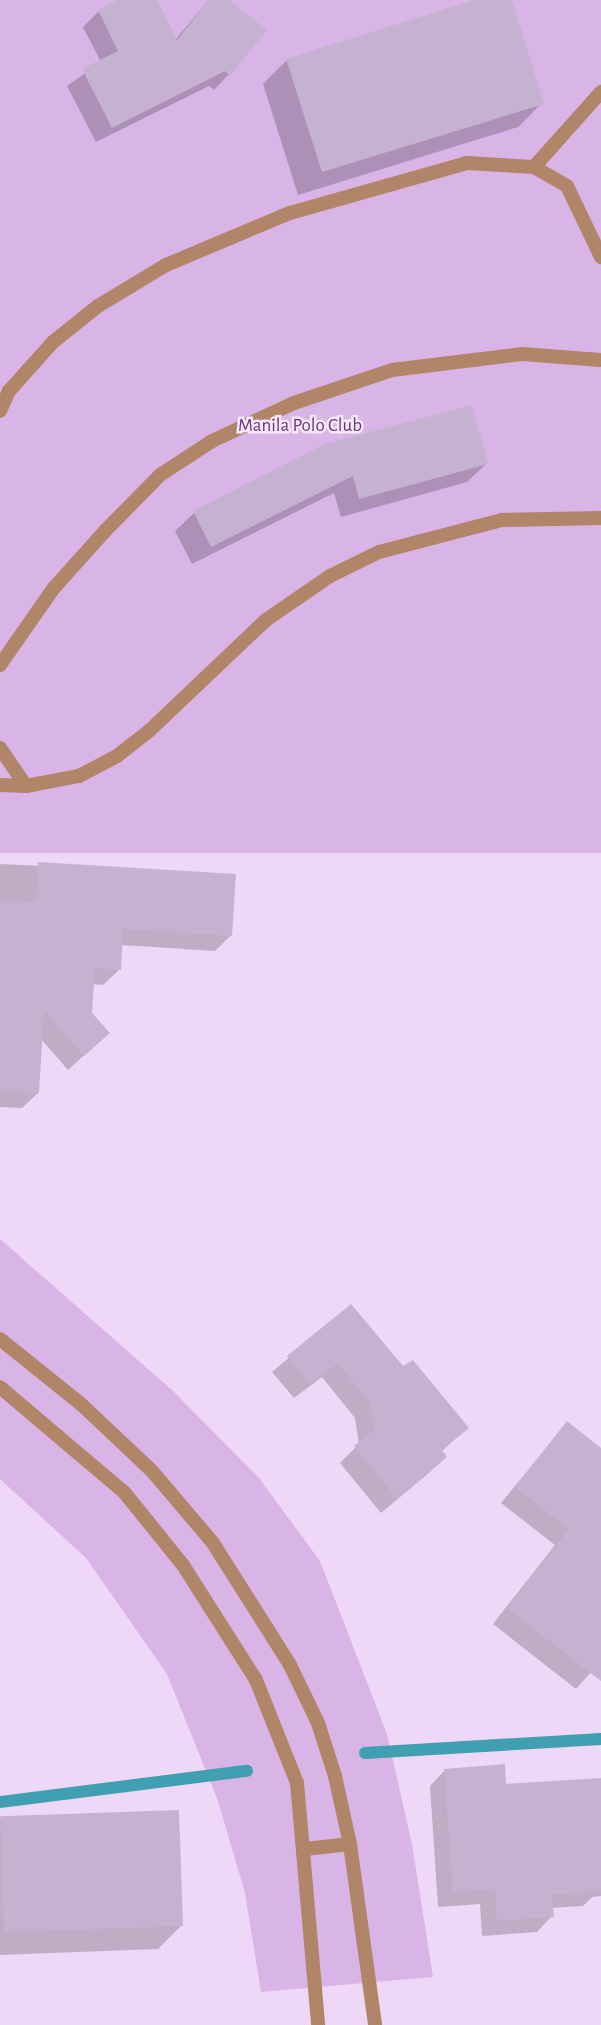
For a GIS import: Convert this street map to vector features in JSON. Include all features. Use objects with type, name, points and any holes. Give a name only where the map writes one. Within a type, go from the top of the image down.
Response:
[{"type":"lane","points":[[534,167],[601,92]]},
{"type":"lane","points":[[0,411],[9,391],[53,342],[98,306],[166,265],[290,213],[467,163],[534,167],[567,186],[601,257]]},
{"type":"lane","points":[[2,659],[52,589],[151,485],[212,441],[294,404],[391,370],[522,354],[601,360]]},
{"type":"lane","points":[[0,785],[26,786],[79,776],[117,756],[266,620],[330,576],[367,558],[444,533],[502,520],[601,518]]},
{"type":"lane","points":[[0,748],[26,786]]},
{"type":"lane","points":[[0,1339],[82,1405],[152,1471],[213,1543],[263,1616],[318,1723],[350,1844],[375,2025]]},
{"type":"lane","points":[[0,1387],[124,1492],[183,1565],[256,1680],[281,1734],[297,1783],[305,1849],[318,2025]]},
{"type":"lane","points":[[305,1849],[350,1844]]},
{"type":"green space","name":"Manila Polo Club","points":[[0,0],[601,0],[601,853],[0,853]]},
{"type":"green space","points":[[0,1239],[172,1390],[259,1478],[320,1561],[387,1734],[412,1844],[433,1977],[261,1992],[245,1893],[218,1801],[167,1674],[86,1558],[0,1479]]},
{"type":"building","points":[[117,0],[157,0],[177,40],[209,0],[229,0],[267,30],[230,76],[225,71],[112,128],[82,69],[118,51],[98,10]]},
{"type":"building","points":[[474,0],[512,0],[544,104],[322,172],[286,59]]},
{"type":"building","points":[[472,405],[488,464],[359,499],[353,476],[211,547],[193,511],[325,444]]},
{"type":"building","points":[[38,862],[236,874],[232,936],[123,929],[121,970],[95,968],[92,1013],[110,1033],[84,1056],[44,1010],[39,1093],[0,1091],[0,900],[36,902]]},
{"type":"building","points":[[351,1304],[403,1366],[413,1360],[469,1428],[442,1450],[447,1457],[397,1499],[354,1446],[374,1430],[370,1403],[338,1363],[310,1384],[287,1356]]},
{"type":"building","points":[[567,1421],[601,1448],[601,1681],[507,1608],[569,1529],[515,1487]]},
{"type":"building","points":[[505,1764],[506,1784],[601,1778],[601,1891],[552,1895],[554,1917],[497,1921],[495,1889],[453,1892],[444,1769]]},
{"type":"building","points":[[179,1810],[183,1926],[4,1932],[0,1816]]},
{"type":"waterway","points":[[365,1753],[601,1739]]},
{"type":"waterway","points":[[0,1802],[247,1771]]}]
